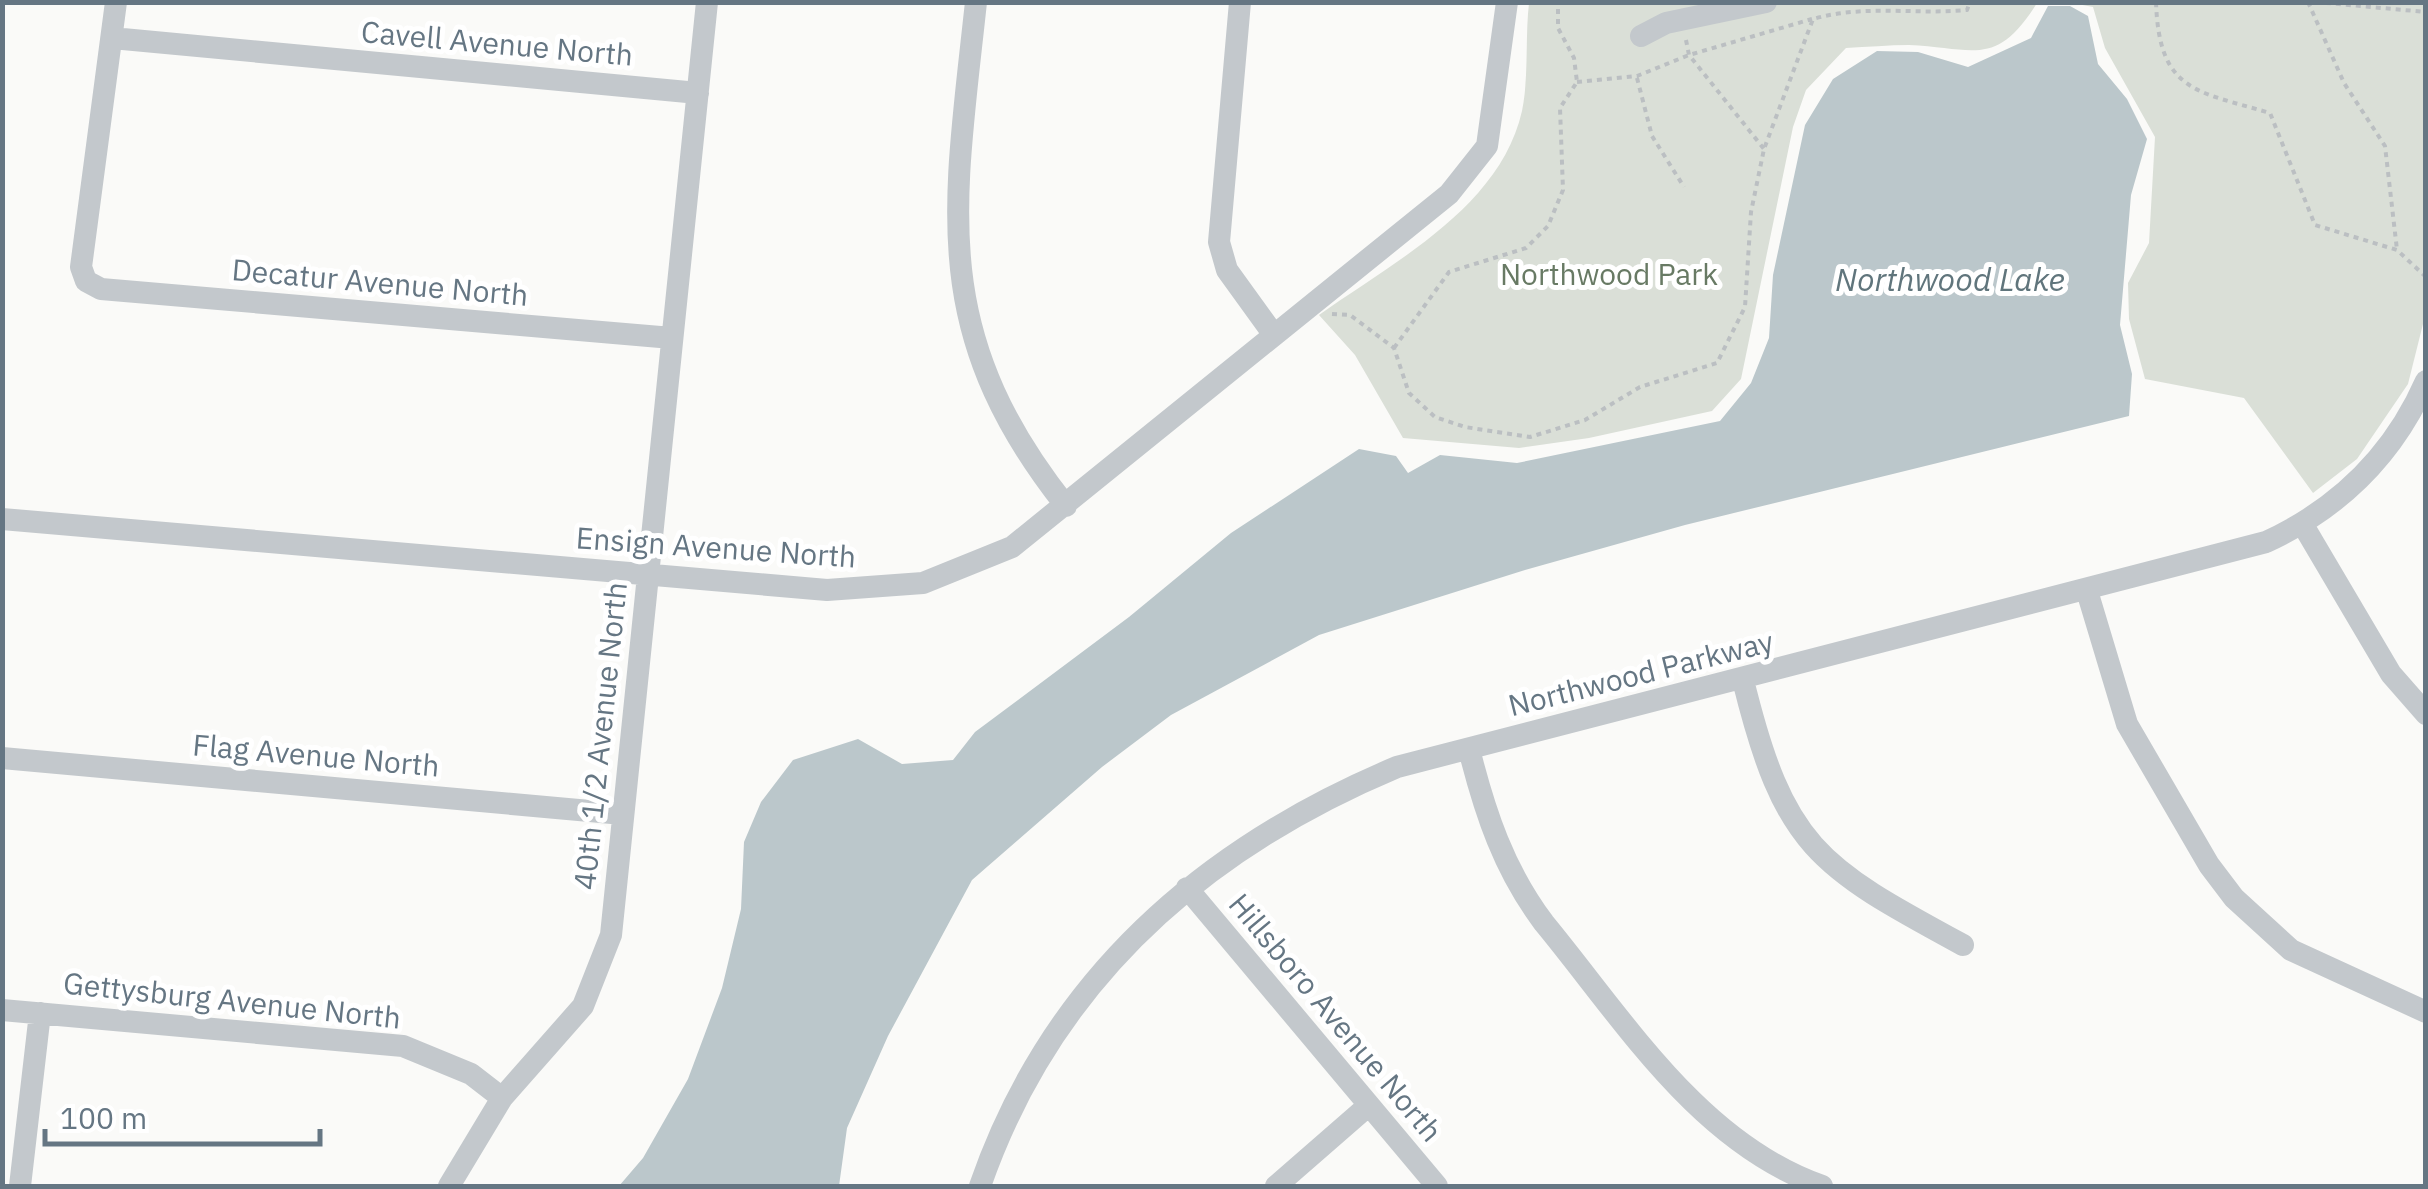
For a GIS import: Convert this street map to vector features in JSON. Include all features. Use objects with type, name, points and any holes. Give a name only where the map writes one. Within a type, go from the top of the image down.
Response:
[{"type":"street","points":[[112,38],[116,2]]},
{"type":"street","name":"40th 1/2 Avenue North","points":[[449,1186],[502,1098],[583,1006],[600,972],[611,935],[707,2]]},
{"type":"street","points":[[976,2],[956,204],[960,280],[972,337],[991,388],[1017,437],[1066,506]]},
{"type":"street","points":[[1240,2],[1219,242],[1227,270],[1274,335]]},
{"type":"street","name":"Ensign Avenue North","points":[[2,519],[827,590],[924,583],[1012,546],[1066,506],[1449,194],[1487,146],[1507,2]]},
{"type":"street","points":[[1641,36],[1666,23],[1766,2]]},
{"type":"street","name":"Cavell Avenue North","points":[[112,38],[698,93]]},
{"type":"street","name":"Decatur Avenue North","points":[[112,38],[81,267],[86,280],[101,289],[672,338]]},
{"type":"street","name":"Northwood Parkway","points":[[980,1186],[1004,1125],[1056,1030],[1100,973],[1187,888],[1266,831],[1330,795],[1397,767],[2222,556],[2302,525],[2344,496],[2376,464],[2403,426],[2426,381]]},
{"type":"street","points":[[2302,525],[2382,659],[2426,714]]},
{"type":"street","points":[[2087,591],[2128,724],[2208,864],[2234,898],[2291,950],[2426,1012]]},
{"type":"street","points":[[1743,680],[1774,787],[1815,850],[1876,898],[1963,945]]},
{"type":"street","points":[[1469,749],[1489,824],[1523,896],[1544,923],[1687,1096],[1720,1128],[1758,1157],[1822,1186]]},
{"type":"street","name":"Flag Avenue North","points":[[2,758],[623,814]]},
{"type":"street","name":"Hillsboro Avenue North","points":[[1187,888],[1436,1186]]},
{"type":"street","name":"Gettysburg Avenue North","points":[[2,1010],[403,1046],[471,1074],[502,1098]]},
{"type":"street","points":[[22,1178],[40,1013]]},
{"type":"street","points":[[1276,1186],[1369,1105]]},
{"type":"path","points":[[1394,348],[1448,272],[1526,248],[1548,226],[1563,190],[1560,108],[1577,82],[1574,58],[1558,28],[1558,2]]},
{"type":"path","points":[[1577,82],[1637,76],[1690,55],[1813,19],[1885,8],[1935,13],[1967,10],[1970,2]]},
{"type":"path","points":[[2156,2],[2162,52],[2182,82],[2270,114],[2315,225],[2396,250],[2426,277]]},
{"type":"path","points":[[2308,2],[2344,84],[2385,146],[2396,250]]},
{"type":"path","points":[[2316,2],[2426,12]]},
{"type":"path","points":[[1319,299],[1330,314],[1350,315],[1394,348],[1408,392],[1435,417],[1465,427],[1530,437],[1585,420],[1640,387],[1717,364],[1745,308],[1751,212],[1764,148],[1813,19]]},
{"type":"path","points":[[1690,55],[1764,148]]},
{"type":"path","points":[[1637,76],[1652,136],[1684,187]]},
{"type":"green space","name":"Northwood Park","points":[[1529,3],[2037,3],[2022,24],[1996,46],[1968,50],[1909,45],[1846,48],[1806,90],[1793,127],[1741,379],[1712,411],[1589,438],[1519,448],[1403,438],[1355,355],[1319,315],[1440,230],[1491,176],[1510,145],[1522,111]]},
{"type":"green space","points":[[2072,3],[2425,3],[2424,320],[2408,384],[2357,459],[2313,493],[2244,398],[2145,379],[2129,319],[2128,283],[2149,243],[2155,137],[2105,48],[2093,7]]},
{"type":"water","name":"Northwood Lake","points":[[2048,6],[2070,6],[2088,16],[2098,64],[2127,99],[2147,139],[2131,195],[2120,325],[2132,374],[2129,416],[1685,525],[1319,635],[1171,715],[1102,767],[972,880],[888,1036],[847,1128],[839,1186],[619,1186],[643,1158],[688,1079],[722,988],[741,909],[744,842],[761,802],[793,760],[858,739],[902,764],[953,760],[975,732],[1129,617],[1231,533],[1359,449],[1396,456],[1408,473],[1440,455],[1517,463],[1720,421],[1751,383],[1769,338],[1773,275],[1805,125],[1833,79],[1877,51],[1918,52],[1968,67],[2031,38]]}]
